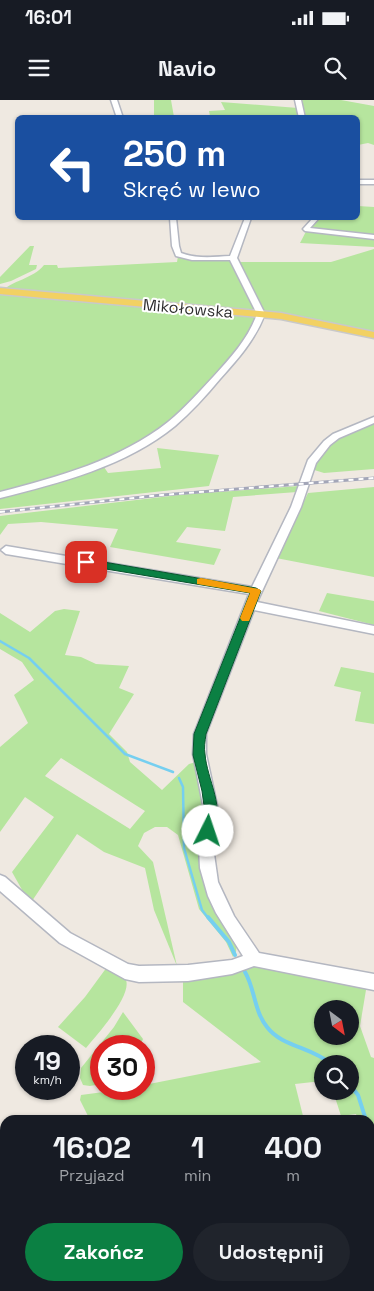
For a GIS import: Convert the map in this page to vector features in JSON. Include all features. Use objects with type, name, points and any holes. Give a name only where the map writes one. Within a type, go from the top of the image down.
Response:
[{"type":"main road","name":"Mikołowska","points":[[0,291],[261,314],[302,320],[374,335]]},
{"type":"street","points":[[114,100],[119,115]]},
{"type":"street","points":[[298,100],[301,115]]},
{"type":"street","points":[[360,182],[374,182]]},
{"type":"street","points":[[173,220],[176,250],[180,255],[193,258],[233,258]]},
{"type":"street","points":[[0,495],[80,472],[127,450],[164,429],[229,364],[243,347],[261,314],[233,258],[247,220]]},
{"type":"street","points":[[314,220],[306,228],[307,230],[374,237]]},
{"type":"street","points":[[254,959],[224,913],[211,885],[206,849],[211,813],[208,791],[199,755],[200,734],[250,605],[296,507],[311,462],[327,443],[336,436],[374,420]]},
{"type":"street","points":[[6,550],[256,591]]},
{"type":"street","points":[[250,605],[374,630]]},
{"type":"street","points":[[0,882],[65,938],[125,971],[140,974],[188,973],[232,967],[254,959],[374,982]]},
{"type":"green space","points":[[154,100],[171,100],[174,115],[154,115]]},
{"type":"green space","points":[[299,100],[341,100],[374,106],[374,145],[368,143],[360,145],[360,115],[303,115]]},
{"type":"green space","points":[[221,102],[298,108],[300,115],[210,115],[209,111],[225,110]]},
{"type":"green space","points":[[360,206],[374,207],[374,247],[300,243],[312,220],[360,220]]},
{"type":"green space","points":[[30,246],[34,246],[29,265],[37,265],[36,269],[0,284],[0,277]]},
{"type":"green space","points":[[374,249],[374,333],[258,311],[242,343],[215,378],[199,394],[149,437],[100,461],[108,473],[161,468],[157,448],[219,455],[209,486],[0,509],[0,293],[10,285],[34,273],[44,265],[57,265],[58,268],[177,262],[178,256],[193,259],[224,259],[231,262],[331,262]]},
{"type":"green space","points":[[374,422],[374,469],[324,473],[311,469],[335,439]]},
{"type":"green space","points":[[299,486],[297,492],[233,497],[225,531],[187,527],[176,542],[221,549],[214,565],[110,547],[118,529],[41,522],[8,524],[0,535],[0,516],[179,495]]},
{"type":"green space","points":[[374,487],[374,577],[276,558],[308,493]]},
{"type":"green space","points":[[327,593],[374,601],[374,625],[319,611]]},
{"type":"green space","points":[[64,609],[80,611],[65,655],[81,657],[96,664],[129,666],[119,688],[134,694],[109,734],[127,752],[130,762],[162,790],[189,764],[196,762],[206,818],[200,857],[237,942],[236,952],[233,957],[226,942],[199,909],[178,835],[167,827],[155,827],[144,833],[138,846],[153,862],[177,966],[154,910],[145,868],[104,852],[77,834],[30,904],[12,872],[54,817],[25,797],[0,832],[0,747],[28,723],[14,695],[34,680],[22,662],[0,649],[0,613],[30,632],[55,611]],"holes":[[[61,758],[145,811],[130,829],[45,776]]]},
{"type":"green space","points":[[341,667],[374,673],[374,724],[355,721],[361,692],[334,686]]},
{"type":"green space","points":[[253,966],[367,984],[360,1026],[371,1057],[374,1058],[374,1115],[341,1115],[336,1100],[359,1100],[359,1055],[314,1055],[314,1082],[295,1084],[303,1115],[88,1115],[80,1100],[81,1095],[90,1094],[90,1100],[155,1100],[155,1083],[261,1062],[183,1002],[183,980],[213,977]]},
{"type":"green space","points":[[107,967],[123,975],[126,980],[124,996],[119,1005],[97,1035],[90,1035],[90,1043],[86,1048],[80,1044],[80,1035],[69,1035],[58,1027],[85,997]]},
{"type":"green space","points":[[123,1012],[140,1035],[108,1035]]},
{"type":"green space","points":[[90,1057],[90,1086],[83,1085],[80,1078],[81,1068]]},
{"type":"waterway","points":[[0,641],[29,658],[125,754],[173,772]]},
{"type":"waterway","points":[[179,778],[183,787],[184,848],[202,910],[209,919]]},
{"type":"waterway","points":[[208,917],[229,942],[235,955]]},
{"type":"waterway","points":[[245,972],[259,1014],[273,1034],[317,1055]]},
{"type":"waterway","points":[[359,1098],[364,1115]]},
{"type":"railway","points":[[0,512],[162,495],[374,478]]},
{"type":"slow traffic","points":[[201,582],[256,591],[245,618]]},
{"type":"route","points":[[86,562],[256,591],[200,734],[199,755],[208,791],[211,813],[208,831]]}]
